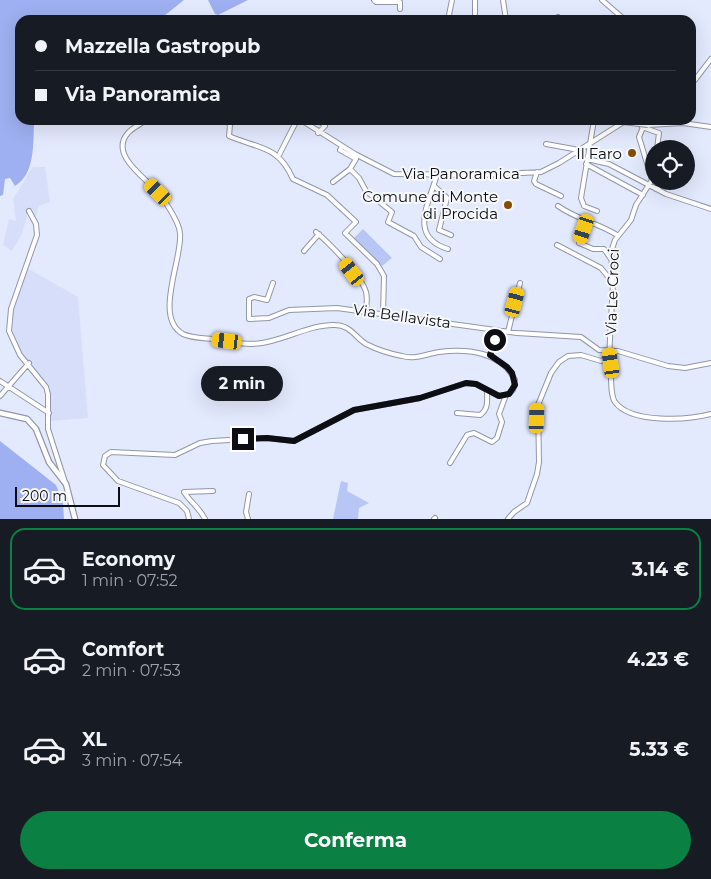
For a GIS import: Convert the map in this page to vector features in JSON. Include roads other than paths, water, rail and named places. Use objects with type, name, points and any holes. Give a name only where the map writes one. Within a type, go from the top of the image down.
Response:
[{"type":"main road","points":[[0,413],[27,419],[32,423],[49,462],[66,484],[74,519]]},
{"type":"street","points":[[374,0],[376,2],[400,2],[400,9]]},
{"type":"street","points":[[449,15],[452,0]]},
{"type":"street","points":[[475,0],[475,15]]},
{"type":"street","points":[[503,0],[505,15]]},
{"type":"street","points":[[602,0],[619,15]]},
{"type":"street","points":[[696,78],[711,59]]},
{"type":"street","points":[[696,124],[711,127]]},
{"type":"street","points":[[139,125],[127,133],[122,144],[123,154],[127,162],[158,192],[180,230],[170,316],[172,323],[183,334],[260,344],[336,325],[350,329],[367,344],[402,357],[419,357],[438,352],[460,351],[490,355],[507,367],[514,380],[513,390],[506,395],[499,396],[476,384],[466,383],[420,398],[354,410],[294,441],[267,438],[212,441],[200,443],[175,455],[112,452],[105,456],[103,465],[118,481],[171,499],[184,507],[189,519]]},
{"type":"street","points":[[230,125],[229,136],[260,146],[286,162],[293,179],[327,195],[356,222],[345,233],[377,264],[384,276],[382,314]]},
{"type":"street","points":[[278,157],[296,125]]},
{"type":"street","name":"Via Panoramica","points":[[306,125],[394,174],[537,172],[559,163],[617,125]]},
{"type":"street","points":[[318,133],[323,125]]},
{"type":"street","points":[[593,125],[581,202],[597,211]]},
{"type":"street","points":[[636,125],[658,133],[658,140]]},
{"type":"street","points":[[640,126],[648,125]]},
{"type":"street","points":[[640,126],[639,136],[645,154]]},
{"type":"street","points":[[546,144],[579,150]]},
{"type":"street","points":[[333,182],[350,169],[356,159],[340,150],[342,146]]},
{"type":"street","points":[[587,162],[610,164],[645,182]]},
{"type":"street","points":[[587,162],[643,195]]},
{"type":"street","points":[[350,169],[359,178],[366,191],[392,212],[388,222],[414,236],[421,247],[440,259]]},
{"type":"street","points":[[537,172],[534,181],[536,184],[561,196]]},
{"type":"street","points":[[436,174],[434,186],[422,217],[431,239],[448,248]]},
{"type":"street","points":[[434,186],[447,198],[439,230],[451,235]]},
{"type":"street","name":"Via Le Croci","points":[[647,190],[631,220],[618,235],[611,252],[610,351],[612,395],[615,402],[641,416],[656,418],[711,414]]},
{"type":"street","points":[[658,190],[693,205],[711,208]]},
{"type":"street","points":[[558,206],[576,217],[602,226],[618,235]]},
{"type":"street","points":[[29,211],[36,224],[37,235],[11,310],[9,330],[20,355],[29,363],[46,387],[49,413],[48,429],[66,484]]},
{"type":"street","points":[[584,229],[580,242],[593,249],[604,249],[611,259]]},
{"type":"street","points":[[304,252],[318,233],[333,246],[362,284],[367,295],[366,312]]},
{"type":"street","points":[[557,245],[601,268],[612,283]]},
{"type":"street","name":"Via Bellavista","points":[[273,283],[267,300],[254,297],[249,299],[249,319],[269,318],[289,310],[327,307],[508,332],[581,337],[599,350],[618,351],[668,366],[685,368],[711,363]]},
{"type":"street","points":[[508,332],[520,283]]},
{"type":"street","points":[[490,355],[498,330]]},
{"type":"street","points":[[508,519],[527,503],[537,474],[539,462],[538,405],[551,373],[559,362],[568,356],[581,355],[606,361],[610,351]]},
{"type":"street","points":[[0,396],[29,363]]},
{"type":"street","points":[[0,381],[49,413]]},
{"type":"street","points":[[457,413],[480,415],[488,404],[487,391]]},
{"type":"street","points":[[450,463],[466,435],[474,434],[492,442],[497,438],[502,422],[499,414],[506,395]]},
{"type":"street","points":[[205,519],[199,508],[190,502],[184,492],[213,491]]},
{"type":"street","points":[[248,519],[246,512],[249,494]]},
{"type":"street","points":[[184,507],[190,502]]},
{"type":"place","name":"Il Faro","points":[[632,153]]},
{"type":"place","name":"Comune di Monte di Procida","points":[[508,205]]}]
